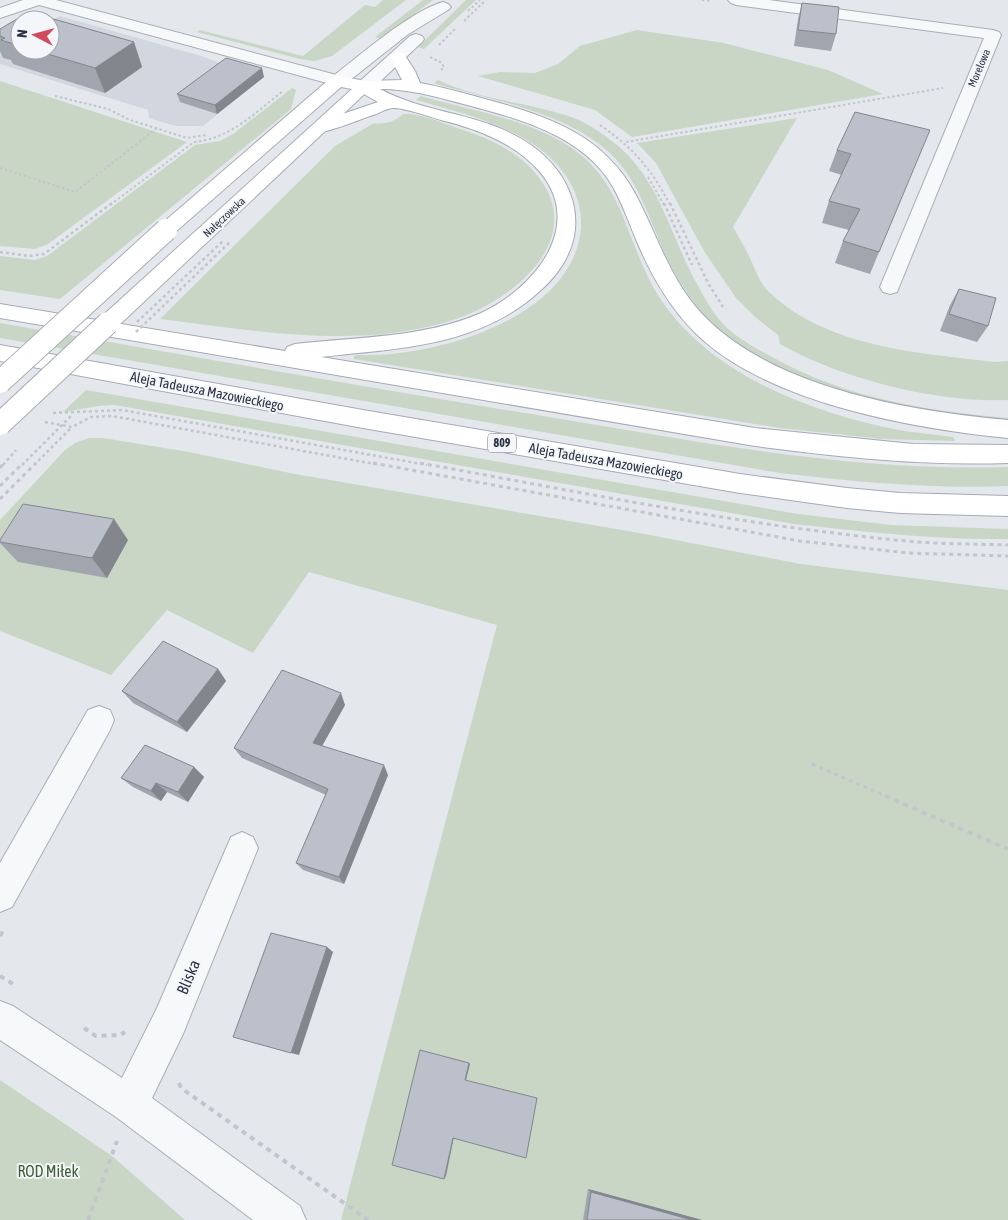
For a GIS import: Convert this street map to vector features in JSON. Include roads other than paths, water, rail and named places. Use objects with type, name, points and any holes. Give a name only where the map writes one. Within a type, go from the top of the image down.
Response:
[{"type":"main road","points":[[398,57],[407,71],[412,85]]},
{"type":"main road","points":[[338,81],[365,86],[381,83],[412,85],[522,115],[561,132],[592,151],[615,175],[626,192],[662,275],[676,299],[705,331],[747,361],[807,387],[878,410],[932,421],[1008,428]]},
{"type":"main road","name":"Nałęczowska","points":[[0,382],[166,230],[338,81]]},
{"type":"main road","points":[[263,356],[412,340],[484,320],[520,299],[541,280],[556,258],[564,240],[567,216],[564,200],[559,186],[540,161],[518,144],[486,128],[438,113],[393,102],[372,92],[365,86]]},
{"type":"main road","name":"Nałęczowska","points":[[0,424],[365,86]]},
{"type":"main road","points":[[322,127],[393,102]]},
{"type":"main road","points":[[0,311],[263,356],[802,443],[916,454],[1008,454]]},
{"type":"main road","name":"Aleja Tadeusza Mazowieckiego","points":[[0,352],[420,430],[783,490],[914,505],[1008,506]]},
{"type":"street","points":[[0,13],[38,0],[338,81]]},
{"type":"street","name":"Morelowa","points":[[736,0],[998,29],[973,83],[890,287]]},
{"type":"street","name":"Nałęczowska","points":[[338,81],[375,51],[420,19],[447,3]]},
{"type":"street","name":"Nałęczowska","points":[[365,86],[427,28],[447,3]]},
{"type":"street","points":[[0,895],[99,720]]},
{"type":"street","name":"Bliska","points":[[129,1104],[170,1021],[242,848]]},
{"type":"street","points":[[0,1019],[129,1104],[286,1220]]},
{"type":"park label","name":"ROD Miłek","points":[[48,1171]]}]
